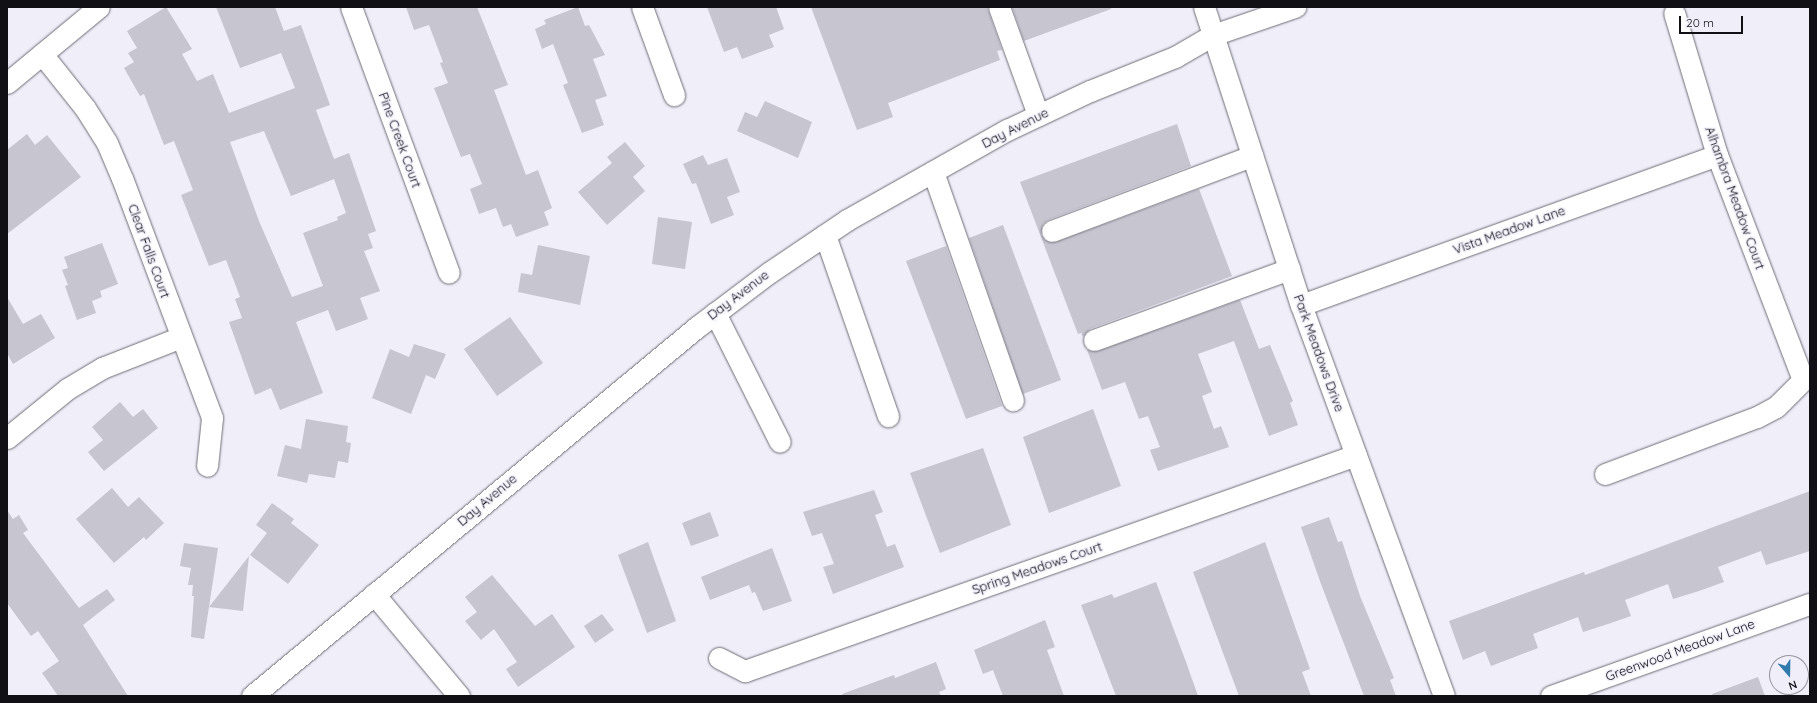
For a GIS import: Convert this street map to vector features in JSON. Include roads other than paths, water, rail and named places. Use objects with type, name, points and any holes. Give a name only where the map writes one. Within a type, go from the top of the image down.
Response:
[{"type":"street","points":[[7,83],[99,7]]},
{"type":"street","name":"Pine Creek Court","points":[[351,7],[449,273]]},
{"type":"street","points":[[642,7],[674,95]]},
{"type":"street","points":[[999,7],[1038,115]]},
{"type":"street","name":"Park Meadows Drive","points":[[1204,7],[1301,304],[1444,696]]},
{"type":"street","name":"Day Avenue","points":[[252,696],[715,313],[825,235],[1007,130],[1090,91],[1175,57],[1213,35],[1295,7]]},
{"type":"street","name":"Alhambra Meadow Court","points":[[1605,474],[1757,417],[1776,407],[1803,380],[1717,155],[1674,13]]},
{"type":"street","name":"Clear Falls Court","points":[[42,54],[85,108],[107,143],[122,178],[212,418],[207,466]]},
{"type":"street","name":"Vista Meadow Lane","points":[[1301,304],[1717,155]]},
{"type":"street","points":[[1052,231],[1252,156]]},
{"type":"street","points":[[933,172],[1012,400]]},
{"type":"street","points":[[825,235],[888,416]]},
{"type":"street","points":[[1094,340],[1289,269]]},
{"type":"street","points":[[715,313],[780,442]]},
{"type":"street","points":[[7,438],[67,389],[102,368],[181,337]]},
{"type":"street","name":"Spring Meadows Court","points":[[719,658],[745,671],[1356,455]]},
{"type":"street","points":[[374,594],[459,696]]},
{"type":"street","name":"Greenwood Meadow Lane","points":[[1551,696],[1810,604]]}]
